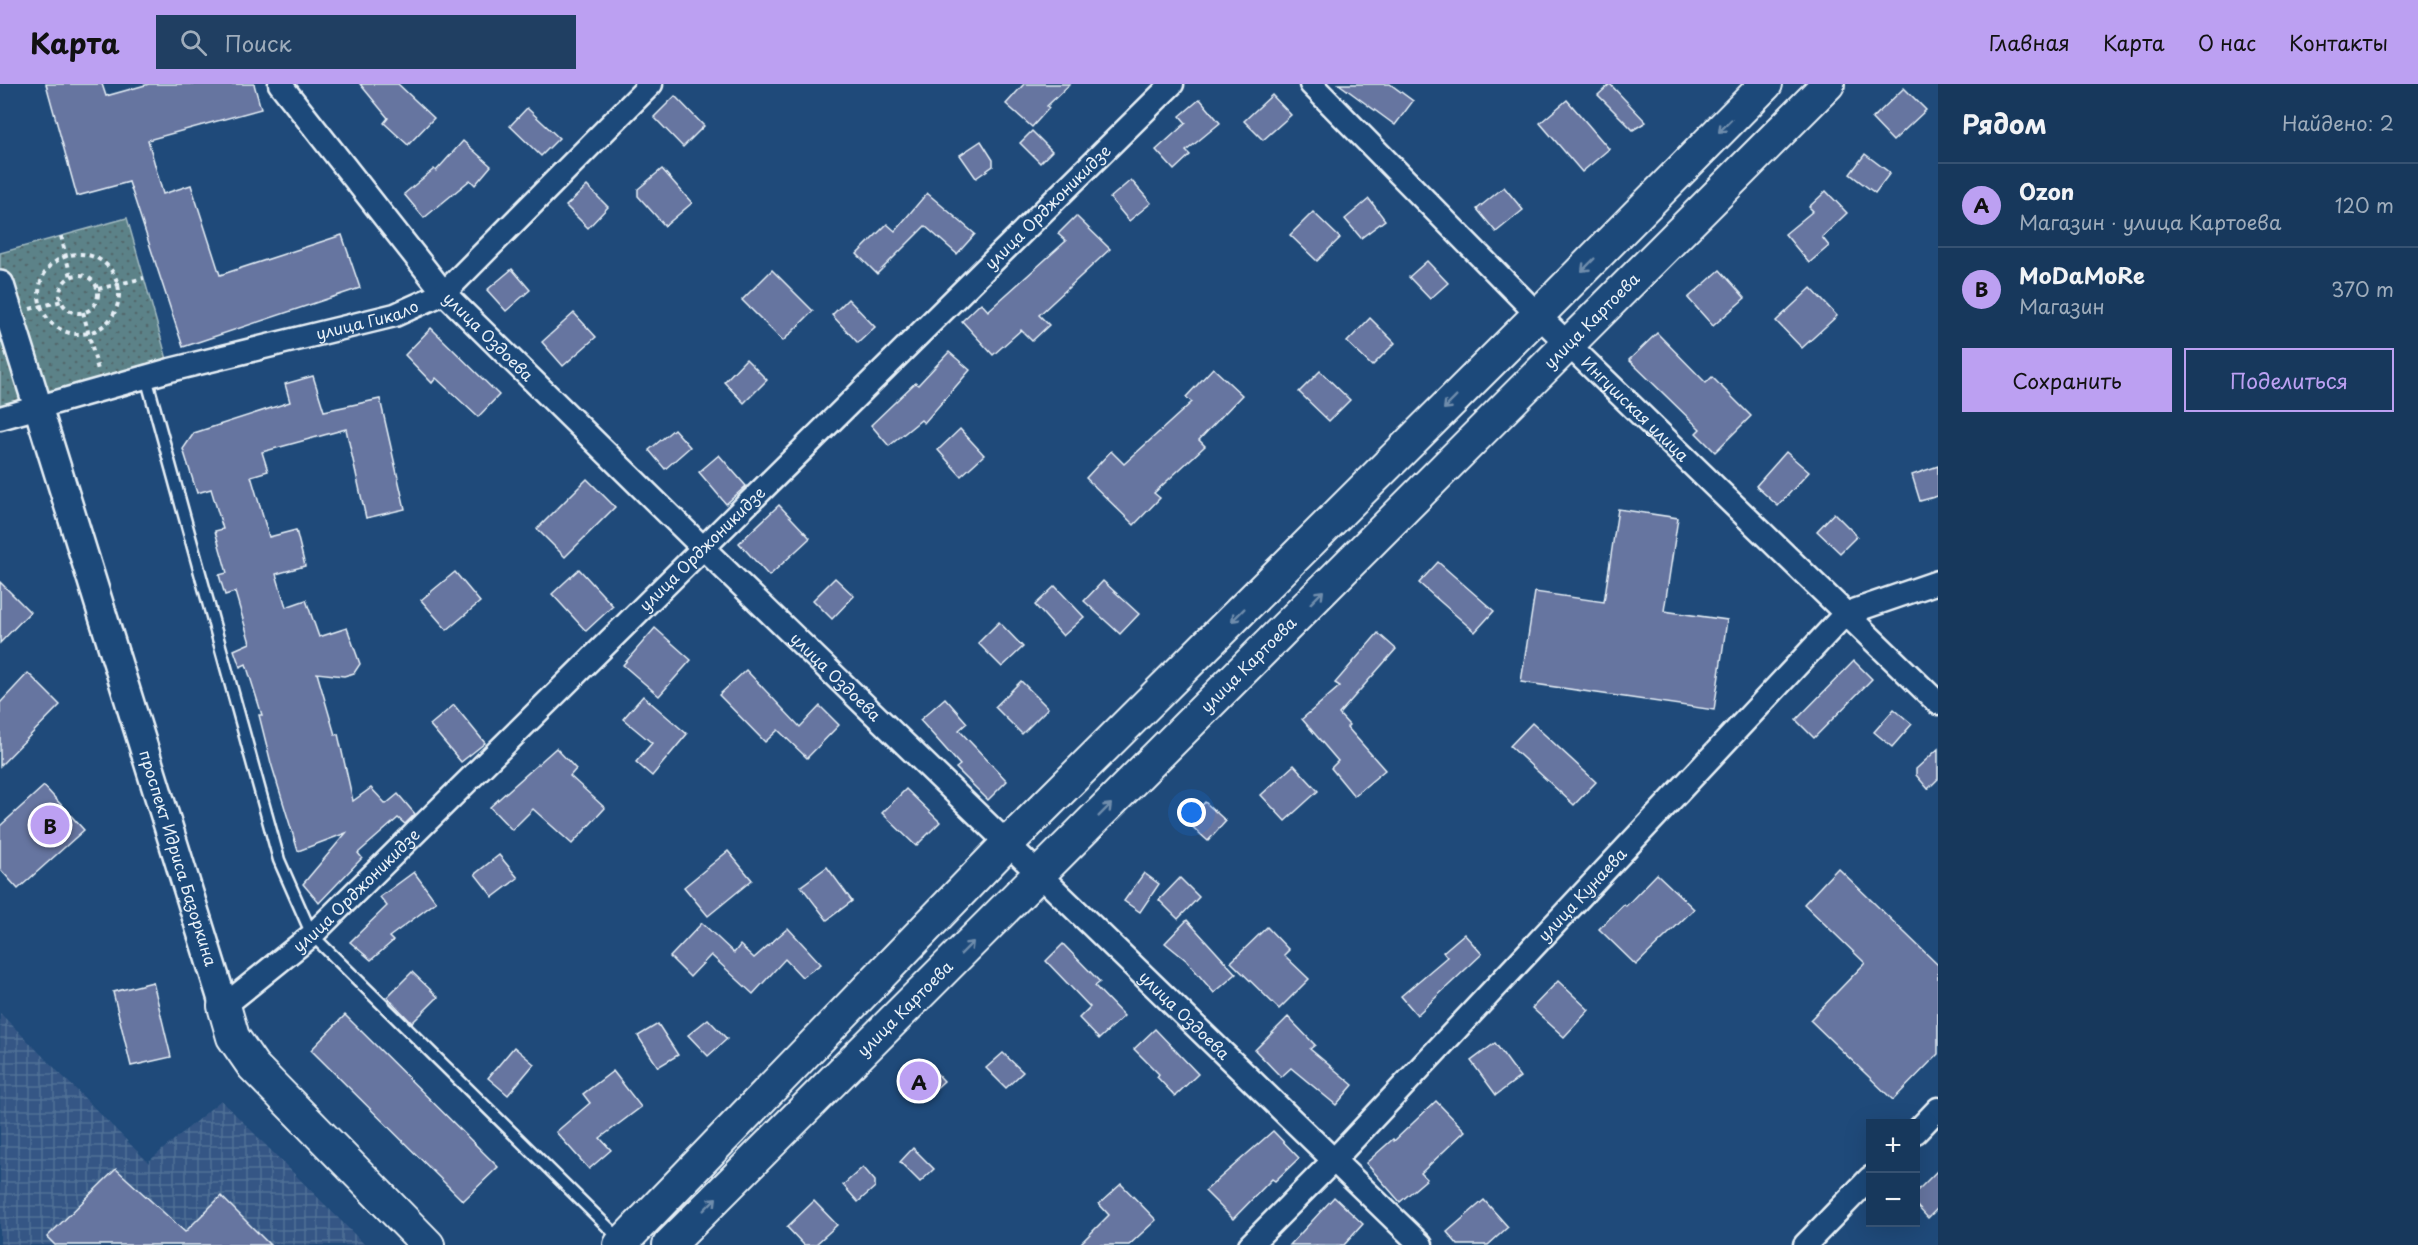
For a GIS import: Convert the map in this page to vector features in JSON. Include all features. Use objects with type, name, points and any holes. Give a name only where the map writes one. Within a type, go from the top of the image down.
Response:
[{"type":"main road","points":[[621,1244],[1007,844],[1538,315],[1766,84]]},
{"type":"main road","name":"улица Картоева","points":[[669,1245],[1041,875],[1828,84]]},
{"type":"main road","name":"проспект Идриса Базоркина","points":[[224,1006],[233,1037],[252,1066],[429,1245]]},
{"type":"street","name":"улица Оздоева","points":[[280,84],[444,293],[702,547],[1421,1245]]},
{"type":"street","name":"улица Гикало","points":[[38,407],[146,377],[395,315],[444,293],[651,84]]},
{"type":"street","name":"улица Орджоникидзе","points":[[224,1006],[312,935],[1172,84]]},
{"type":"street","name":"Ингушская улица","points":[[1311,84],[1538,315],[1938,703]]},
{"type":"street","name":"проспект Идриса Базоркина","points":[[0,285],[224,1006]]},
{"type":"street","points":[[0,418],[38,407]]},
{"type":"street","name":"улица Кунаева","points":[[1250,1245],[1333,1161],[1845,615],[1938,582]]},
{"type":"street","points":[[1920,1128],[1938,1109]]},
{"type":"street","points":[[1805,1245],[1866,1182]]},
{"type":"lane","points":[[146,377],[279,860],[312,935],[621,1244]]},
{"type":"path","points":[[61,236],[71,277]]},
{"type":"path","points":[[81,254],[93,256],[109,267],[118,284],[120,298],[116,311],[108,323],[88,333],[70,334],[57,328],[40,306],[41,281],[47,270],[66,256],[81,254]]},
{"type":"path","points":[[85,276],[98,289],[97,301],[83,312],[70,310],[62,301],[61,289],[71,277],[85,276]]},
{"type":"path","points":[[98,289],[144,278]]},
{"type":"path","points":[[9,313],[62,301]]},
{"type":"path","points":[[83,312],[103,389]]},
{"type":"shaded area","points":[[0,1013],[148,1162],[221,1100],[365,1245],[0,1245]]},
{"type":"green space","points":[[127,218],[170,370],[0,418],[0,253]]},
{"type":"building","points":[[46,84],[102,84],[106,96],[149,84],[254,84],[261,109],[148,140],[163,194],[191,185],[220,275],[342,235],[360,288],[183,347],[129,182],[77,196]]},
{"type":"building","points":[[360,84],[398,84],[434,118],[408,145],[384,123],[388,118]]},
{"type":"building","points":[[1024,84],[1070,84],[1047,106],[1049,108],[1032,127],[1006,104]]},
{"type":"building","points":[[1339,84],[1390,84],[1413,101],[1395,125]]},
{"type":"building","points":[[1610,84],[1646,122],[1633,130],[1598,95]]},
{"type":"building","points":[[1904,88],[1926,110],[1893,141],[1872,119]]},
{"type":"building","points":[[1272,95],[1291,115],[1263,140],[1244,121]]},
{"type":"building","points":[[675,96],[704,126],[683,147],[654,117]]},
{"type":"building","points":[[1200,99],[1220,123],[1186,151],[1190,155],[1174,170],[1156,150],[1186,123],[1180,116]]},
{"type":"building","points":[[1567,100],[1609,149],[1582,172],[1540,123]]},
{"type":"building","points":[[527,108],[559,138],[541,156],[510,126]]},
{"type":"building","points":[[1032,131],[1052,151],[1040,163],[1020,143]]},
{"type":"building","points":[[463,141],[491,166],[475,185],[470,180],[424,218],[404,194],[434,169],[436,171]]},
{"type":"building","points":[[981,141],[993,160],[993,166],[976,178],[960,155]]},
{"type":"building","points":[[1865,154],[1890,173],[1875,193],[1850,174]]},
{"type":"building","points":[[662,169],[692,203],[665,226],[638,196],[638,189]]},
{"type":"building","points":[[1131,180],[1151,203],[1129,221],[1110,198]]},
{"type":"building","points":[[587,186],[608,207],[588,228],[566,206]]},
{"type":"building","points":[[1504,187],[1523,210],[1496,232],[1477,209]]},
{"type":"building","points":[[1826,191],[1847,213],[1822,237],[1829,246],[1809,263],[1785,234],[1813,211],[1809,207]]},
{"type":"building","points":[[927,193],[975,234],[957,254],[925,226],[877,274],[857,254],[887,224],[895,231]]},
{"type":"building","points":[[1369,199],[1385,220],[1361,238],[1345,219]]},
{"type":"building","points":[[1313,212],[1340,238],[1317,261],[1290,235]]},
{"type":"building","points":[[1076,216],[1110,249],[1039,315],[1049,325],[1032,341],[1021,330],[993,355],[962,321],[981,303],[988,311],[1066,241],[1058,234]]},
{"type":"building","points":[[1427,261],[1448,283],[1430,299],[1409,277]]},
{"type":"building","points":[[512,269],[530,290],[506,311],[487,290]]},
{"type":"building","points":[[772,270],[813,311],[783,341],[742,300]]},
{"type":"building","points":[[1720,270],[1745,298],[1713,326],[1688,298]]},
{"type":"building","points":[[1811,288],[1837,316],[1802,348],[1776,321]]},
{"type":"building","points":[[848,299],[875,327],[858,343],[832,315]]},
{"type":"building","points":[[574,313],[596,337],[563,366],[542,342]]},
{"type":"building","points":[[1370,318],[1395,343],[1372,366],[1347,342]]},
{"type":"building","points":[[431,328],[499,395],[478,417],[436,378],[432,383],[405,355]]},
{"type":"building","points":[[1657,333],[1706,383],[1712,377],[1751,416],[1715,452],[1696,433],[1700,429],[1629,360]]},
{"type":"building","points":[[949,352],[970,370],[924,423],[921,420],[889,446],[871,425],[915,383],[918,385]]},
{"type":"building","points":[[746,359],[767,380],[744,403],[724,382]]},
{"type":"building","points":[[1213,368],[1242,395],[1199,440],[1205,446],[1154,493],[1160,498],[1134,525],[1086,478],[1111,451],[1124,464],[1192,402],[1186,397]]},
{"type":"building","points":[[1320,371],[1350,400],[1329,421],[1299,392]]},
{"type":"building","points":[[313,376],[324,411],[380,399],[405,509],[366,518],[346,429],[262,452],[268,471],[251,476],[269,537],[296,530],[305,566],[276,574],[286,607],[306,600],[319,637],[347,628],[360,664],[354,673],[344,676],[317,673],[335,735],[338,734],[353,801],[371,788],[386,804],[398,794],[415,814],[405,824],[398,818],[358,853],[362,858],[319,903],[303,884],[346,833],[298,851],[271,763],[259,715],[262,715],[246,664],[240,667],[234,650],[250,643],[235,592],[225,595],[219,575],[227,573],[215,531],[223,529],[211,489],[197,493],[183,449],[194,433],[290,402],[285,384]]},
{"type":"building","points":[[674,429],[690,447],[665,469],[649,450]]},
{"type":"building","points":[[960,429],[984,455],[961,476],[938,450]]},
{"type":"building","points":[[1786,452],[1809,472],[1778,506],[1756,486]]},
{"type":"building","points":[[719,455],[746,486],[726,504],[699,472]]},
{"type":"building","points":[[1938,466],[1938,496],[1920,501],[1912,475]]},
{"type":"building","points":[[587,479],[615,507],[565,557],[537,529]]},
{"type":"building","points":[[779,505],[810,538],[769,576],[739,543]]},
{"type":"building","points":[[1618,509],[1678,518],[1664,611],[1727,620],[1714,710],[1521,682],[1535,592],[1604,602]]},
{"type":"building","points":[[1834,513],[1857,536],[1840,553],[1817,531]]},
{"type":"building","points":[[1438,562],[1494,611],[1475,632],[1419,583]]},
{"type":"building","points":[[579,569],[613,606],[586,631],[552,594]]},
{"type":"building","points":[[455,572],[480,602],[447,630],[421,600]]},
{"type":"building","points":[[835,578],[854,596],[832,619],[813,600]]},
{"type":"building","points":[[1103,581],[1139,614],[1120,634],[1084,601]]},
{"type":"building","points":[[0,582],[30,612],[0,643]]},
{"type":"building","points":[[1055,586],[1084,617],[1063,636],[1035,605]]},
{"type":"building","points":[[999,622],[1023,647],[1002,667],[978,643]]},
{"type":"building","points":[[655,628],[691,660],[659,696],[623,665]]},
{"type":"building","points":[[1378,633],[1396,649],[1339,714],[1349,725],[1347,727],[1385,770],[1354,796],[1331,768],[1338,761],[1302,719],[1340,686],[1335,683]]},
{"type":"building","points":[[1854,661],[1872,679],[1814,738],[1796,720]]},
{"type":"building","points":[[746,670],[800,727],[820,706],[839,725],[807,758],[778,730],[765,742],[719,695]]},
{"type":"building","points":[[28,673],[60,705],[0,766],[0,703]]},
{"type":"building","points":[[1021,681],[1048,708],[1022,734],[995,707]]},
{"type":"building","points":[[643,696],[687,734],[652,776],[636,762],[652,743],[623,719]]},
{"type":"building","points":[[945,698],[967,723],[959,730],[1007,781],[988,800],[956,768],[960,765],[920,720]]},
{"type":"building","points":[[454,705],[485,743],[461,762],[430,725]]},
{"type":"building","points":[[1894,709],[1912,724],[1892,747],[1874,732]]},
{"type":"building","points":[[1532,723],[1596,782],[1574,805],[1510,746]]},
{"type":"building","points":[[556,748],[576,769],[570,776],[605,808],[572,844],[533,809],[512,830],[490,807]]},
{"type":"building","points":[[1938,749],[1938,779],[1928,789],[1916,775],[1916,769]]},
{"type":"building","points":[[1294,765],[1318,791],[1285,821],[1261,795]]},
{"type":"building","points":[[44,786],[84,830],[18,889],[0,869],[0,826]]},
{"type":"building","points":[[906,789],[940,822],[916,846],[882,813]]},
{"type":"building","points":[[1205,802],[1226,821],[1208,841],[1187,822]]},
{"type":"building","points":[[728,851],[752,880],[708,916],[684,887]]},
{"type":"building","points":[[499,855],[518,878],[493,897],[475,874]]},
{"type":"building","points":[[827,867],[852,901],[827,920],[801,886]]},
{"type":"building","points":[[1838,868],[1938,965],[1938,1054],[1893,1100],[1810,1020],[1865,963],[1804,904]]},
{"type":"building","points":[[414,872],[436,902],[389,937],[393,941],[371,960],[350,942],[387,906],[380,897]]},
{"type":"building","points":[[1144,873],[1159,884],[1140,912],[1124,901]]},
{"type":"building","points":[[1657,874],[1694,909],[1636,965],[1599,929],[1624,904],[1626,906]]},
{"type":"building","points":[[1180,878],[1199,897],[1178,919],[1159,900]]},
{"type":"building","points":[[1187,920],[1236,974],[1214,993],[1186,960],[1165,943]]},
{"type":"building","points":[[702,923],[734,953],[740,945],[754,958],[788,928],[821,964],[802,977],[785,959],[753,994],[711,955],[690,977],[670,957]]},
{"type":"building","points":[[1267,927],[1289,950],[1284,955],[1309,979],[1279,1009],[1231,962]]},
{"type":"building","points":[[1464,934],[1482,954],[1417,1015],[1401,996],[1447,957],[1443,952]]},
{"type":"building","points":[[1063,944],[1100,982],[1095,986],[1124,1016],[1099,1039],[1079,1018],[1090,1007],[1046,961]]},
{"type":"building","points":[[412,972],[438,997],[412,1023],[387,997]]},
{"type":"building","points":[[1558,981],[1589,1010],[1564,1037],[1532,1008]]},
{"type":"building","points":[[153,982],[171,1057],[131,1066],[113,992]]},
{"type":"building","points":[[345,1015],[498,1167],[463,1201],[311,1050]]},
{"type":"building","points":[[1288,1017],[1315,1045],[1310,1049],[1353,1085],[1336,1105],[1291,1068],[1281,1077],[1255,1050]]},
{"type":"building","points":[[708,1019],[727,1039],[708,1056],[688,1035]]},
{"type":"building","points":[[658,1024],[678,1055],[658,1067],[638,1036]]},
{"type":"building","points":[[1155,1029],[1198,1074],[1175,1096],[1157,1077],[1159,1074],[1134,1049]]},
{"type":"building","points":[[1495,1043],[1520,1077],[1496,1095],[1471,1061]]},
{"type":"building","points":[[514,1047],[534,1064],[508,1095],[488,1078]]},
{"type":"building","points":[[1003,1053],[1023,1072],[1006,1088],[986,1068]]},
{"type":"building","points":[[925,1061],[944,1081],[922,1101],[903,1081]]},
{"type":"building","points":[[613,1071],[641,1107],[600,1138],[611,1150],[589,1169],[556,1132],[590,1103],[583,1094]]},
{"type":"building","points":[[1436,1101],[1465,1131],[1421,1173],[1427,1179],[1400,1202],[1366,1163],[1393,1139],[1394,1141]]},
{"type":"building","points":[[1273,1131],[1299,1158],[1275,1181],[1272,1179],[1233,1219],[1205,1191]]},
{"type":"building","points":[[913,1148],[934,1169],[920,1182],[900,1162]]},
{"type":"building","points":[[863,1167],[875,1181],[875,1187],[858,1202],[843,1185]]},
{"type":"building","points":[[116,1169],[185,1232],[221,1196],[270,1245],[55,1245],[47,1237]]},
{"type":"building","points":[[1938,1170],[1938,1208],[1928,1218],[1920,1209],[1920,1188]]},
{"type":"building","points":[[1121,1184],[1156,1220],[1129,1245],[1079,1245],[1109,1215],[1099,1204]]},
{"type":"building","points":[[1334,1197],[1363,1224],[1344,1245],[1290,1245]]},
{"type":"building","points":[[1484,1200],[1508,1227],[1488,1245],[1458,1245],[1447,1232]]},
{"type":"building","points":[[814,1201],[837,1225],[815,1245],[804,1245],[787,1227]]},
{"type":"place","name":"MoDaMoRe","points":[[50,825]]},
{"type":"place","name":"Ozon","points":[[919,1081]]}]
